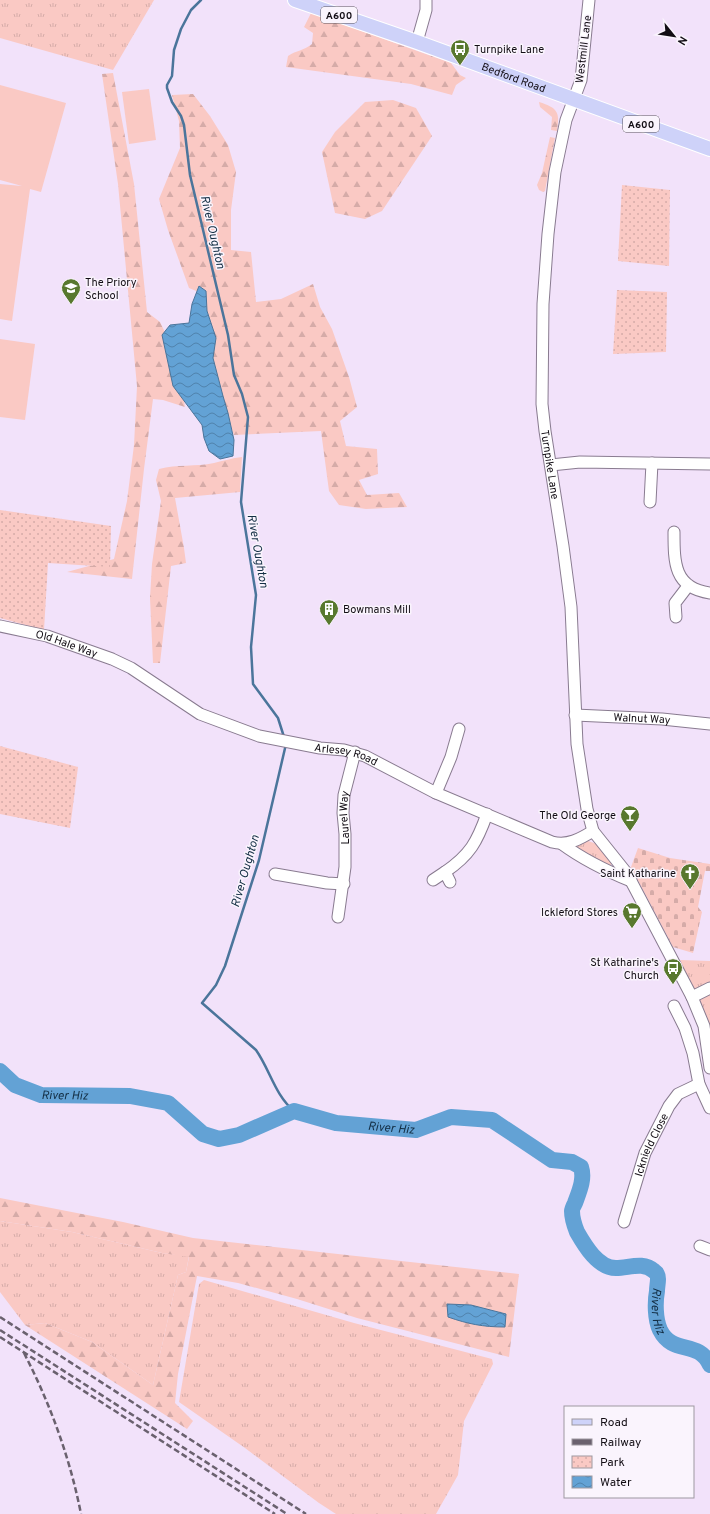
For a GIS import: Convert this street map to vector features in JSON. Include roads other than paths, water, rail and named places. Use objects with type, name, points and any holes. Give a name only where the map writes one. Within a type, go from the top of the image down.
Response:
[{"type":"main road","name":"Bedford Road","points":[[295,0],[418,42],[710,149]]},
{"type":"street","points":[[418,42],[426,10],[426,0]]},
{"type":"street","name":"Westmill Lane","points":[[573,98],[581,80],[589,0]]},
{"type":"street","name":"Turnpike Lane","points":[[573,98],[566,120],[555,172],[548,234],[543,304],[542,404],[571,607],[574,715],[577,744],[583,786],[593,831]]},
{"type":"street","points":[[551,465],[580,462],[710,464]]},
{"type":"street","points":[[650,502],[652,462]]},
{"type":"street","points":[[674,532],[677,569],[682,581],[688,586],[699,591],[710,593]]},
{"type":"street","points":[[676,617],[676,603],[688,586]]},
{"type":"street","name":"Old Hale Way","points":[[0,626],[47,636],[112,659],[131,668]]},
{"type":"street","name":"Arlesey Road","points":[[131,668],[200,714],[212,720],[259,736],[320,748],[355,752],[374,760],[436,793],[552,842],[562,844],[613,873],[631,881]]},
{"type":"street","name":"Walnut Way","points":[[574,715],[662,719],[710,724]]},
{"type":"street","points":[[436,793],[451,757],[459,729]]},
{"type":"street","name":"Laurel Way","points":[[338,917],[344,884],[345,867],[343,813],[344,795],[355,752]]},
{"type":"street","points":[[433,880],[448,877],[473,847],[487,814]]},
{"type":"street","points":[[562,844],[572,842],[593,831],[631,881],[692,996],[704,1026],[710,1068]]},
{"type":"street","points":[[275,874],[327,883],[344,884]]},
{"type":"street","points":[[692,996],[710,988]]},
{"type":"street","points":[[674,1006],[685,1028],[693,1053],[699,1084],[710,1108]]},
{"type":"street","points":[[693,1053],[707,1051]]},
{"type":"street","name":"Icknield Close","points":[[624,1222],[645,1153],[669,1106],[678,1094],[699,1084]]},
{"type":"water","points":[[199,286],[206,291],[207,311],[216,338],[213,358],[234,440],[233,456],[220,459],[209,451],[204,438],[202,425],[173,386],[162,335],[170,325],[189,323],[192,304]]},
{"type":"water","points":[[447,1304],[471,1305],[506,1314],[505,1327],[476,1325],[448,1317]]},
{"type":"waterway","name":"River Oughton","points":[[201,0],[191,10],[181,29],[174,50],[172,76],[167,88],[172,102],[181,116],[184,125],[190,175],[228,335],[234,375],[242,394],[248,417],[241,502],[256,595],[251,647],[253,684],[278,718],[284,737]]},
{"type":"waterway","name":"River Oughton","points":[[286,744],[259,860],[225,966],[216,985],[202,1003],[256,1050],[277,1090],[287,1105],[294,1111]]},
{"type":"waterway","name":"River Hiz","points":[[0,1071],[15,1085],[41,1095],[130,1096],[168,1103],[203,1134],[219,1139],[239,1135],[294,1111],[336,1123],[416,1130],[451,1117],[492,1120],[552,1160],[572,1162],[581,1167],[581,1185],[572,1211],[576,1230],[584,1244],[598,1260],[609,1267],[645,1266],[656,1273],[658,1275],[656,1310],[660,1330],[665,1338],[672,1343],[699,1352],[705,1357],[710,1365]]},
{"type":"railway","points":[[0,1317],[306,1514]]},
{"type":"railway","points":[[0,1330],[287,1514]]},
{"type":"railway","points":[[0,1337],[275,1514]]},
{"type":"railway","points":[[24,1353],[51,1411],[71,1472],[81,1514]]},
{"type":"place","name":"Turnpike Lane","points":[[460,66]]},
{"type":"place","name":"The Priory School","points":[[71,305]]},
{"type":"place","name":"Bowmans Mill","points":[[329,626]]},
{"type":"place","name":"The Old George","points":[[630,832]]},
{"type":"place","name":"Saint Katharine","points":[[690,890]]},
{"type":"place","name":"Ickleford Stores","points":[[632,929]]},
{"type":"place","name":"St Katharine's Church","points":[[673,985]]}]
